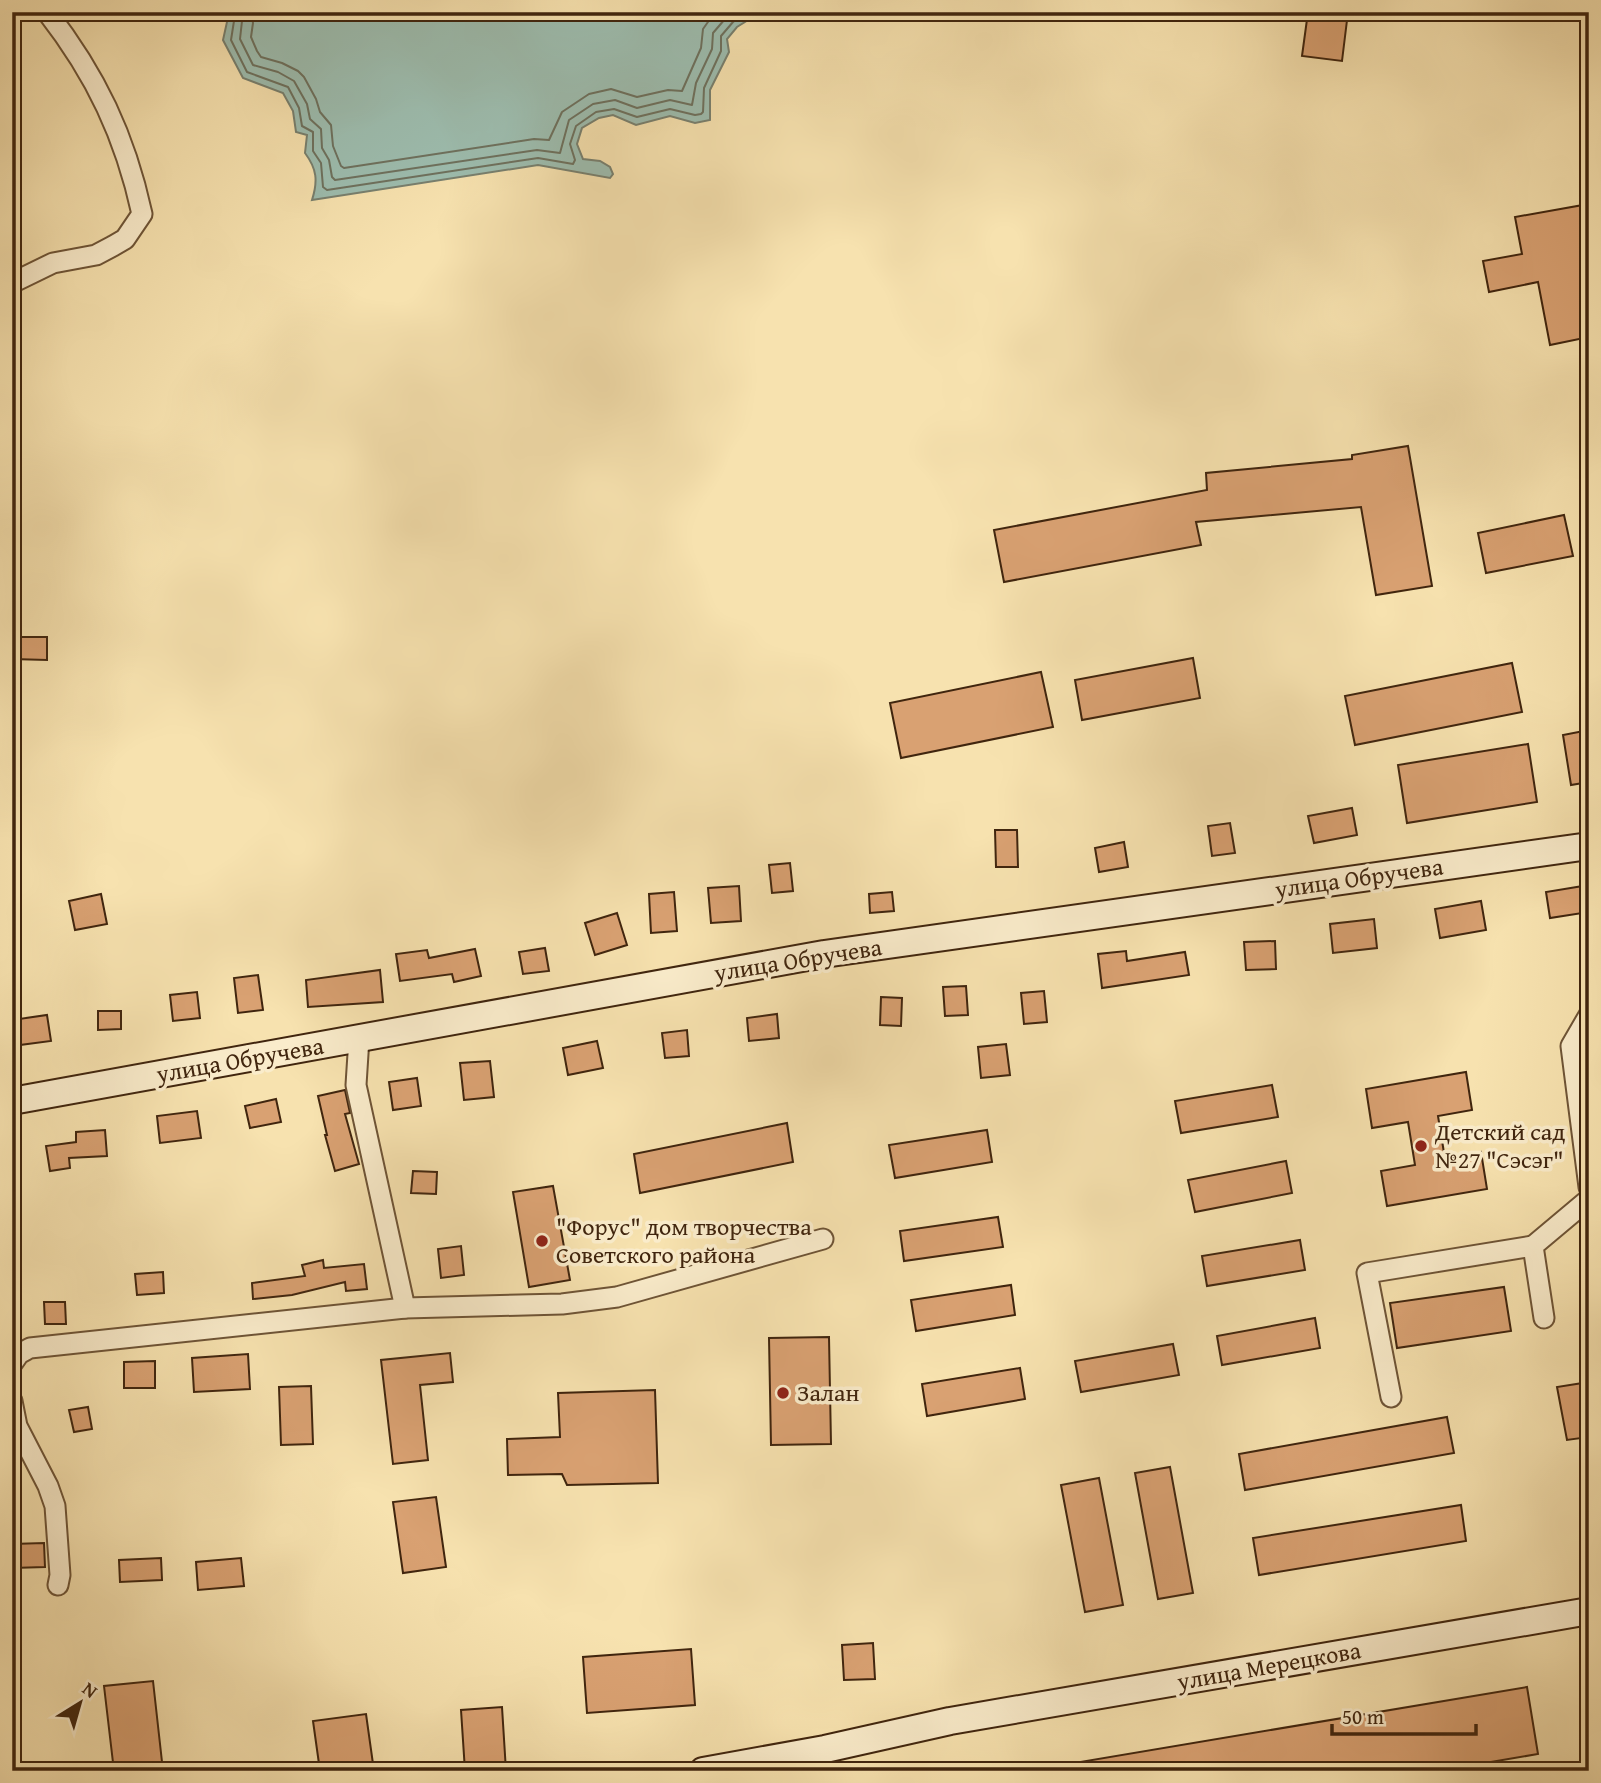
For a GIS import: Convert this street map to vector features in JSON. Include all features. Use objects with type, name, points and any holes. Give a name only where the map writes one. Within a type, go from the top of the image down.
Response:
[{"type":"street","points":[[12,284],[53,262],[96,255],[125,239],[142,214],[134,175],[99,90],[75,50],[47,12]]},
{"type":"street","name":"улица Обручева","points":[[12,1101],[824,954],[1589,846]]},
{"type":"street","points":[[1588,1016],[1571,1046],[1589,1187]]},
{"type":"street","points":[[359,1038],[356,1085],[405,1308]]},
{"type":"street","points":[[1391,1397],[1367,1273],[1533,1246],[1589,1199]]},
{"type":"street","points":[[12,1364],[19,1354],[30,1348],[405,1308],[562,1304],[617,1297],[823,1239]]},
{"type":"street","points":[[1533,1246],[1544,1318]]},
{"type":"street","points":[[12,1401],[17,1426],[48,1486],[55,1506],[60,1575],[58,1586]]},
{"type":"street","name":"улица Мерецкова","points":[[703,1771],[825,1749],[950,1720],[1589,1611]]},
{"type":"water","points":[[222,12],[761,12],[737,27],[727,39],[729,52],[710,90],[710,120],[695,123],[670,116],[636,125],[613,115],[599,118],[582,128],[577,144],[583,159],[600,161],[610,167],[613,174],[610,178],[538,165],[312,200],[315,175],[305,153],[307,135],[296,132],[293,111],[283,93],[243,78],[223,40],[227,22]]},
{"type":"building","points":[[1308,12],[1348,12],[1342,61],[1302,56]]},
{"type":"building","points":[[1583,205],[1589,237],[1589,337],[1550,345],[1538,282],[1489,292],[1483,261],[1522,254],[1515,217]]},
{"type":"building","points":[[1408,446],[1432,586],[1376,595],[1361,507],[1196,522],[1201,545],[1004,582],[994,530],[1207,490],[1206,473],[1352,459],[1352,455]]},
{"type":"building","points":[[1564,515],[1573,556],[1486,573],[1478,533]]},
{"type":"building","points":[[12,637],[47,637],[47,660],[12,659]]},
{"type":"building","points":[[1193,658],[1200,698],[1082,720],[1075,680]]},
{"type":"building","points":[[1512,663],[1522,712],[1355,745],[1345,696]]},
{"type":"building","points":[[1041,672],[1053,727],[901,758],[890,703]]},
{"type":"building","points":[[1589,730],[1589,782],[1571,785],[1563,735]]},
{"type":"building","points":[[1528,744],[1537,802],[1407,823],[1398,765]]},
{"type":"building","points":[[1352,808],[1357,835],[1314,843],[1308,816]]},
{"type":"building","points":[[1230,823],[1235,853],[1212,856],[1208,826]]},
{"type":"building","points":[[995,830],[1017,830],[1018,867],[996,867]]},
{"type":"building","points":[[1124,842],[1128,867],[1099,872],[1095,848]]},
{"type":"building","points":[[790,863],[793,891],[772,893],[769,865]]},
{"type":"building","points":[[1589,885],[1589,912],[1550,918],[1546,892]]},
{"type":"building","points":[[739,886],[741,921],[711,923],[708,888]]},
{"type":"building","points":[[674,892],[677,931],[651,933],[649,894]]},
{"type":"building","points":[[892,892],[894,911],[870,913],[869,894]]},
{"type":"building","points":[[101,894],[107,924],[75,930],[69,901]]},
{"type":"building","points":[[1481,901],[1486,930],[1440,938],[1435,909]]},
{"type":"building","points":[[617,913],[627,945],[595,955],[585,923]]},
{"type":"building","points":[[1374,919],[1377,948],[1333,953],[1330,924]]},
{"type":"building","points":[[1275,941],[1276,969],[1246,970],[1244,942]]},
{"type":"building","points":[[545,948],[549,971],[523,974],[519,952]]},
{"type":"building","points":[[475,949],[481,976],[454,982],[452,974],[400,981],[396,954],[427,950],[429,958]]},
{"type":"building","points":[[1126,951],[1127,961],[1185,952],[1189,975],[1102,988],[1098,954]]},
{"type":"building","points":[[380,970],[383,1002],[308,1007],[306,980]]},
{"type":"building","points":[[258,975],[263,1010],[238,1013],[234,978]]},
{"type":"building","points":[[966,986],[968,1015],[945,1016],[943,987]]},
{"type":"building","points":[[1044,991],[1047,1022],[1024,1024],[1021,993]]},
{"type":"building","points":[[197,992],[200,1018],[173,1021],[170,995]]},
{"type":"building","points":[[881,997],[902,998],[901,1026],[880,1025]]},
{"type":"building","points":[[98,1011],[121,1011],[121,1029],[98,1030]]},
{"type":"building","points":[[777,1014],[779,1038],[749,1041],[747,1018]]},
{"type":"building","points":[[47,1015],[51,1041],[12,1046],[12,1020]]},
{"type":"building","points":[[687,1030],[689,1056],[665,1058],[662,1033]]},
{"type":"building","points":[[597,1041],[603,1068],[568,1075],[563,1048]]},
{"type":"building","points":[[1006,1044],[1010,1075],[981,1078],[978,1047]]},
{"type":"building","points":[[490,1061],[494,1097],[464,1100],[460,1063]]},
{"type":"building","points":[[1466,1072],[1472,1110],[1438,1116],[1445,1159],[1481,1152],[1487,1189],[1387,1206],[1381,1171],[1415,1165],[1408,1122],[1372,1128],[1366,1089]]},
{"type":"building","points":[[417,1078],[421,1106],[393,1110],[389,1082]]},
{"type":"building","points":[[1272,1085],[1278,1117],[1181,1133],[1175,1101]]},
{"type":"building","points":[[345,1090],[350,1113],[345,1114],[359,1164],[335,1171],[318,1096]]},
{"type":"building","points":[[276,1099],[281,1122],[250,1128],[245,1106]]},
{"type":"building","points":[[197,1111],[201,1138],[160,1143],[157,1116]]},
{"type":"building","points":[[787,1123],[793,1162],[640,1193],[634,1154]]},
{"type":"building","points":[[105,1130],[107,1156],[69,1158],[70,1168],[50,1171],[46,1146],[76,1142],[76,1132]]},
{"type":"building","points":[[987,1130],[992,1162],[895,1178],[889,1145]]},
{"type":"building","points":[[1286,1161],[1292,1193],[1195,1212],[1188,1180]]},
{"type":"building","points":[[413,1171],[437,1172],[436,1194],[411,1193]]},
{"type":"building","points":[[553,1186],[570,1280],[529,1287],[513,1192]]},
{"type":"building","points":[[998,1217],[1003,1247],[904,1261],[900,1231]]},
{"type":"building","points":[[1300,1240],[1305,1270],[1207,1286],[1202,1256]]},
{"type":"building","points":[[461,1246],[464,1275],[441,1278],[438,1249]]},
{"type":"building","points":[[323,1260],[324,1268],[364,1264],[367,1289],[346,1291],[345,1282],[292,1295],[253,1299],[252,1283],[305,1276],[302,1265]]},
{"type":"building","points":[[163,1272],[164,1293],[137,1295],[135,1274]]},
{"type":"building","points":[[1011,1285],[1015,1315],[916,1331],[911,1300]]},
{"type":"building","points":[[1504,1287],[1511,1331],[1397,1348],[1390,1303]]},
{"type":"building","points":[[44,1302],[65,1302],[66,1324],[45,1324]]},
{"type":"building","points":[[1315,1318],[1320,1348],[1222,1365],[1217,1336]]},
{"type":"building","points":[[829,1337],[831,1444],[771,1445],[769,1338]]},
{"type":"building","points":[[1173,1344],[1179,1375],[1081,1392],[1075,1361]]},
{"type":"building","points":[[450,1353],[453,1382],[420,1385],[428,1460],[393,1464],[381,1360]]},
{"type":"building","points":[[248,1354],[250,1389],[194,1392],[192,1358]]},
{"type":"building","points":[[155,1361],[155,1388],[124,1388],[124,1362]]},
{"type":"building","points":[[1020,1368],[1025,1399],[927,1416],[922,1384]]},
{"type":"building","points":[[1589,1382],[1589,1437],[1567,1440],[1557,1387]]},
{"type":"building","points":[[311,1386],[313,1444],[281,1445],[279,1387]]},
{"type":"building","points":[[655,1390],[658,1483],[567,1485],[562,1474],[508,1475],[507,1439],[560,1437],[558,1393]]},
{"type":"building","points":[[88,1407],[92,1429],[74,1432],[69,1410]]},
{"type":"building","points":[[1447,1417],[1454,1453],[1245,1490],[1239,1454]]},
{"type":"building","points":[[1170,1467],[1193,1593],[1158,1599],[1135,1473]]},
{"type":"building","points":[[1099,1478],[1123,1605],[1085,1612],[1061,1485]]},
{"type":"building","points":[[436,1497],[446,1567],[403,1573],[393,1502]]},
{"type":"building","points":[[1461,1505],[1466,1541],[1259,1575],[1253,1538]]},
{"type":"building","points":[[44,1543],[45,1567],[12,1568],[12,1544]]},
{"type":"building","points":[[161,1558],[162,1580],[120,1582],[119,1560]]},
{"type":"building","points":[[241,1558],[244,1586],[198,1590],[196,1562]]},
{"type":"building","points":[[873,1643],[875,1679],[844,1680],[842,1645]]},
{"type":"building","points":[[691,1649],[695,1705],[587,1713],[583,1657]]},
{"type":"building","points":[[153,1681],[163,1771],[114,1771],[104,1686]]},
{"type":"building","points":[[1527,1687],[1538,1754],[1438,1771],[1080,1771],[1080,1762]]},
{"type":"building","points":[[502,1707],[506,1771],[465,1771],[461,1710]]},
{"type":"building","points":[[366,1714],[374,1771],[320,1771],[313,1721]]},
{"type":"place","name":"Детский сад №27 \"Сэсэг\"","points":[[1421,1146]]},
{"type":"place","name":"\"Форус\" дом творчества Советского района","points":[[542,1241]]},
{"type":"place","name":"Залан","points":[[783,1393]]}]
